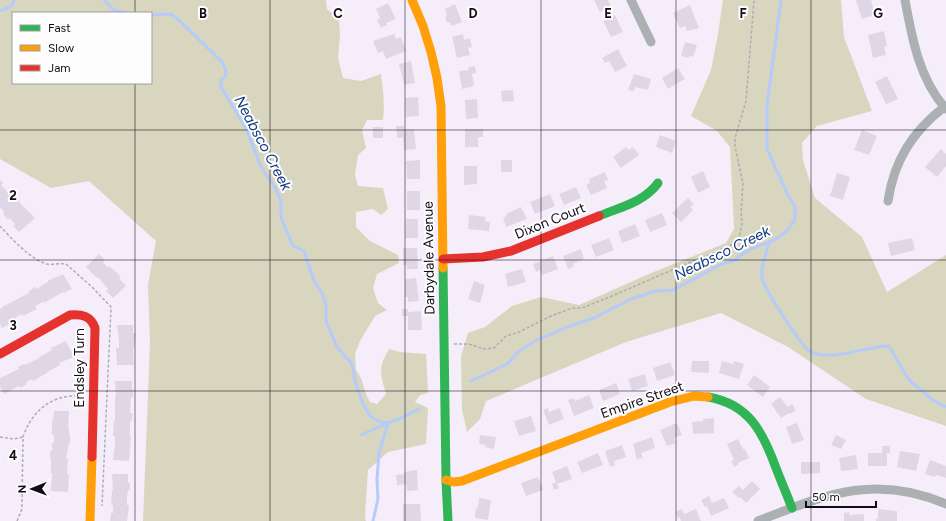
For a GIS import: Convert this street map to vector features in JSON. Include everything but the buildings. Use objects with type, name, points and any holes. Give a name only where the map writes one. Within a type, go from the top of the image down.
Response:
[{"type":"street","name":"Darbydale Avenue","points":[[412,0],[429,40],[439,84],[442,134],[446,480],[448,521]]},
{"type":"street","points":[[631,0],[651,42]]},
{"type":"street","points":[[888,201],[890,185],[900,159],[908,144],[930,118],[945,108],[927,80],[919,60],[911,32],[905,0]]},
{"type":"street","name":"Dixon Court","points":[[443,260],[484,258],[504,254],[521,248],[641,199],[651,192],[658,183]]},
{"type":"street","name":"Endsley Turn","points":[[0,354],[70,315],[81,314],[90,317],[95,324],[90,521]]},
{"type":"street","name":"Empire Street","points":[[446,480],[454,482],[462,481],[670,402],[696,396],[729,402],[750,417],[759,428],[768,446],[792,508]]},
{"type":"street","points":[[758,521],[832,494],[861,489],[898,490],[927,497],[946,504]]},
{"type":"path","points":[[444,343],[469,344],[484,349],[494,348],[506,336],[572,308],[582,308],[612,296],[712,254],[739,239],[742,223],[741,213],[743,184],[735,138],[746,101],[754,0]]},
{"type":"path","points":[[0,226],[10,237],[36,259],[48,264],[66,264],[77,273]]},
{"type":"path","points":[[17,521],[22,508],[23,438],[30,423],[46,404],[63,396],[79,396],[80,366],[94,366]]},
{"type":"path","points":[[0,436],[14,439],[23,438]]},
{"type":"shaded area","points":[[0,0],[326,0],[327,9],[339,19],[340,34],[338,58],[343,78],[361,81],[381,74],[384,102],[383,120],[367,120],[362,130],[366,148],[358,155],[355,175],[358,186],[383,188],[388,209],[381,215],[373,209],[356,212],[356,227],[370,241],[398,255],[399,263],[377,274],[373,288],[378,303],[387,310],[375,316],[360,341],[355,354],[356,370],[361,378],[370,402],[377,404],[386,394],[381,371],[383,361],[389,349],[400,352],[426,354],[428,393],[420,395],[415,402],[428,408],[426,444],[388,452],[368,470],[366,521],[143,521],[150,343],[148,285],[156,241],[89,181],[51,188],[0,159]]},
{"type":"shaded area","points":[[723,0],[841,0],[844,37],[872,111],[817,126],[802,143],[803,160],[815,198],[862,237],[887,292],[946,255],[946,426],[866,399],[788,347],[721,313],[626,342],[486,401],[480,419],[467,432],[462,410],[461,356],[468,333],[485,327],[512,306],[541,297],[579,305],[651,273],[726,243],[734,229],[730,147],[717,131],[691,116],[711,70]]},
{"type":"waterway","name":"Neabsco Creek","points":[[0,10],[4,10],[12,5],[14,0]]},
{"type":"waterway","name":"Neabsco Creek","points":[[104,0],[114,10],[122,12]]},
{"type":"waterway","name":"Neabsco Creek","points":[[471,381],[507,364],[518,352],[535,341],[567,327],[594,318],[631,299],[656,291],[673,290],[722,264],[735,260],[745,252],[778,238],[788,230],[795,219],[795,207],[767,149],[767,105],[781,0]]},
{"type":"waterway","name":"Neabsco Creek","points":[[152,15],[171,14],[223,63],[226,72],[225,77],[221,80],[221,87],[246,128],[261,167],[274,186],[281,201],[281,218],[293,246],[304,251],[314,281],[322,293],[326,305],[326,321],[337,347],[352,364],[355,381],[363,404],[370,416],[380,422],[388,423],[419,409]]},
{"type":"waterway","points":[[769,242],[763,265],[762,278],[764,284],[784,317],[806,348],[819,355],[829,355],[889,346],[909,380],[933,400],[946,407]]},
{"type":"waterway","points":[[361,435],[388,423],[379,453],[377,479],[378,499],[373,521]]},
{"type":"traffic: fast","points":[[599,216],[624,207],[639,199],[652,190],[658,183]]},
{"type":"traffic: fast","points":[[443,268],[448,521]]},
{"type":"traffic: fast","points":[[708,397],[734,406],[744,413],[760,432],[766,443],[792,508]]},
{"type":"traffic: slow","points":[[412,0],[423,26],[431,52],[441,106],[443,268]]},
{"type":"traffic: slow","points":[[446,480],[454,482],[462,481],[670,402],[694,396],[708,397]]},
{"type":"traffic: slow","points":[[90,521],[92,457]]},
{"type":"traffic: jam","points":[[443,259],[483,257],[511,251],[599,216]]},
{"type":"traffic: jam","points":[[0,354],[70,315],[86,317],[91,321],[95,328],[92,457]]}]
